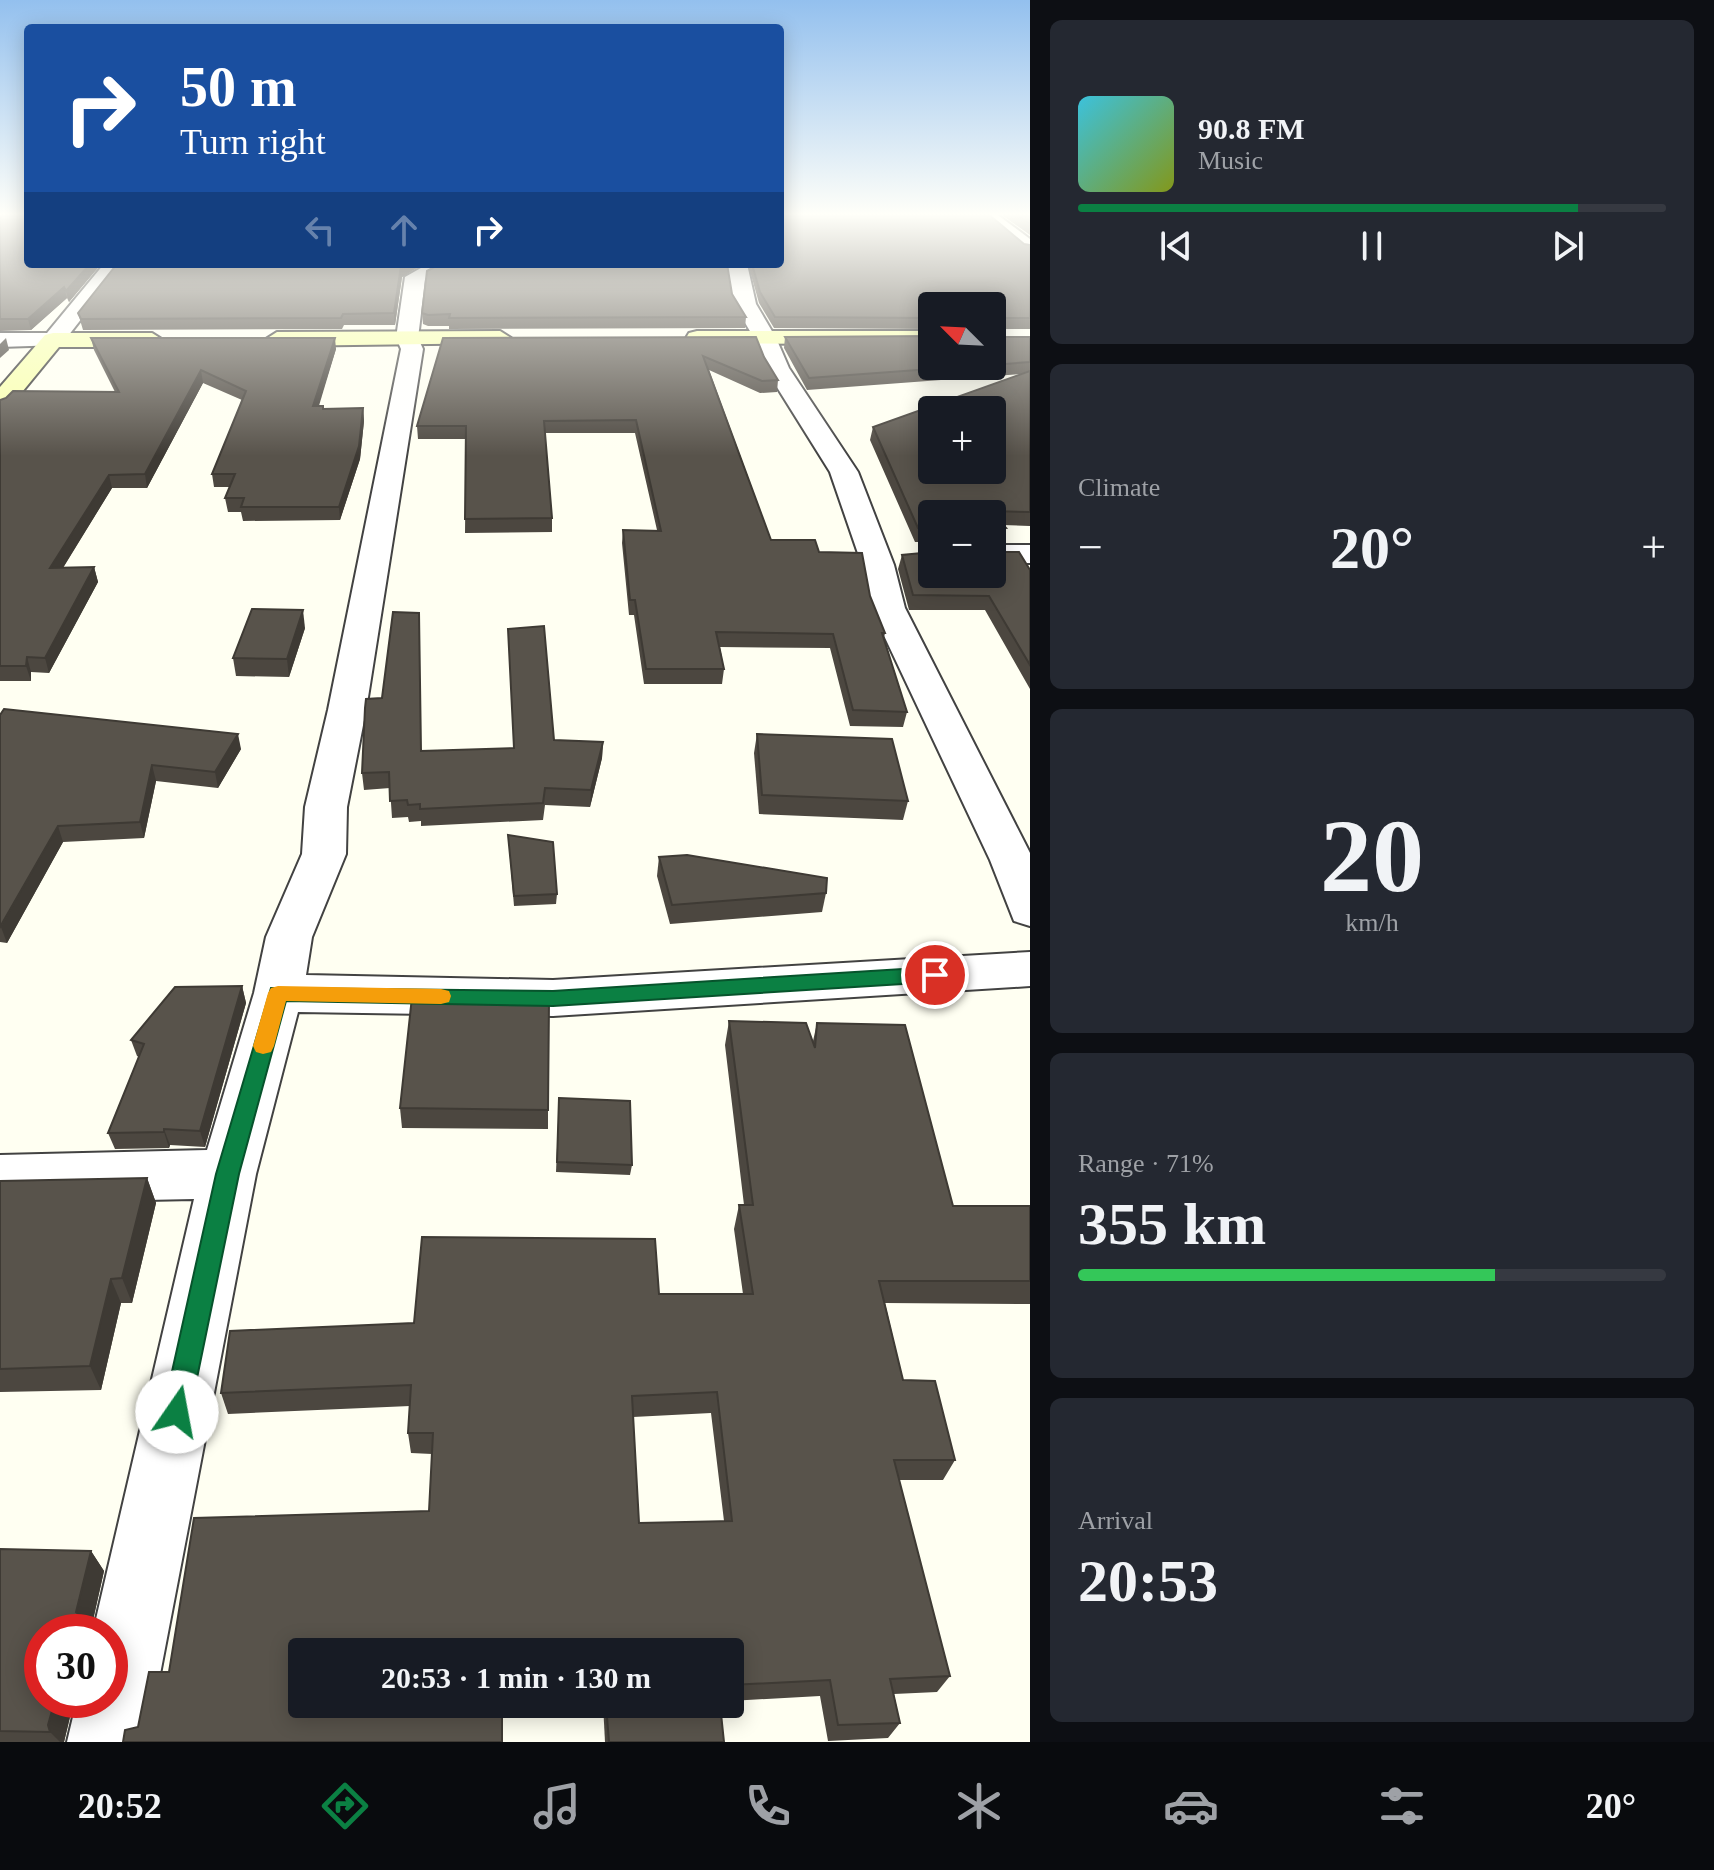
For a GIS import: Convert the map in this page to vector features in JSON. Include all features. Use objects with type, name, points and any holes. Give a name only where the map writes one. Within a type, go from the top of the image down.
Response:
[{"type":"street","points":[[0,403],[90,294]]},
{"type":"street","points":[[107,1742],[228,1174],[278,993],[289,937],[324,854],[326,807],[347,710],[412,349],[407,338],[413,294]]},
{"type":"street","points":[[741,294],[777,368],[844,472],[892,560],[888,608],[1012,860],[1030,910]]},
{"type":"street","points":[[253,339],[516,338]]},
{"type":"street","points":[[672,338],[918,338]]},
{"type":"street","points":[[0,340],[176,339]]},
{"type":"street","points":[[1006,554],[1030,554]]},
{"type":"street","points":[[278,993],[553,998],[1030,969]]},
{"type":"street","points":[[0,1179],[228,1174]]},
{"type":"building","points":[[0,294],[56,294],[28,319],[0,319]]},
{"type":"building","points":[[93,294],[397,294],[394,313],[343,314],[341,318],[81,319],[78,313]]},
{"type":"building","points":[[424,294],[732,294],[746,317],[449,318],[450,314],[422,313]]},
{"type":"building","points":[[761,294],[918,294],[918,318],[775,317]]},
{"type":"building","points":[[1006,294],[1030,294],[1030,318],[1006,318]]},
{"type":"building","points":[[918,336],[918,370],[809,378],[785,337]]},
{"type":"building","points":[[756,337],[778,380],[762,381],[703,356],[771,540],[815,540],[819,552],[862,553],[870,596],[885,633],[882,633],[907,712],[853,710],[833,634],[716,632],[724,669],[646,669],[635,600],[630,600],[623,530],[661,531],[636,420],[544,421],[552,518],[465,519],[466,426],[417,426],[443,338]]},
{"type":"building","points":[[1006,337],[1030,337],[1030,362],[1006,364]]},
{"type":"building","points":[[91,338],[335,338],[313,406],[323,406],[323,409],[363,408],[359,446],[339,507],[241,507],[244,498],[225,498],[235,474],[212,474],[246,391],[201,370],[145,474],[109,475],[50,568],[94,567],[45,658],[27,657],[26,666],[0,666],[0,400],[13,391],[119,392]]},
{"type":"building","points":[[1030,371],[1030,512],[1006,511],[1006,500],[918,500],[918,528],[873,427],[918,411],[918,484],[1006,484],[1006,396],[960,396]]},
{"type":"building","points":[[1006,552],[1019,552],[1030,570],[1030,665],[989,596],[913,595],[902,555],[918,553],[918,588],[1006,588]]},
{"type":"building","points":[[252,609],[303,610],[287,659],[233,658]]},
{"type":"building","points":[[393,612],[419,613],[421,751],[514,748],[508,629],[544,626],[554,740],[603,742],[591,790],[545,788],[543,803],[420,809],[420,804],[408,805],[407,800],[390,801],[389,772],[362,773],[366,699],[382,698]]},
{"type":"building","points":[[4,709],[238,734],[215,772],[152,765],[140,822],[58,826],[0,927],[0,715]]},
{"type":"building","points":[[757,734],[892,739],[908,801],[762,795]]},
{"type":"building","points":[[508,835],[553,842],[557,894],[514,896]]},
{"type":"building","points":[[687,855],[827,878],[826,893],[672,905],[659,857]]},
{"type":"building","points":[[242,986],[200,1131],[164,1129],[164,1132],[108,1133],[144,1044],[131,1040],[175,987]]},
{"type":"building","points":[[412,997],[549,1000],[548,1110],[400,1108]]},
{"type":"building","points":[[729,1021],[806,1023],[815,1048],[817,1023],[905,1025],[953,1206],[1030,1206],[1030,1281],[879,1281],[903,1380],[935,1381],[955,1460],[894,1460],[950,1676],[890,1679],[900,1723],[838,1725],[830,1680],[744,1684],[744,1638],[288,1638],[288,1718],[502,1718],[502,1742],[123,1742],[125,1730],[138,1727],[149,1672],[169,1672],[194,1518],[429,1511],[433,1433],[408,1433],[411,1385],[221,1393],[230,1331],[414,1323],[422,1237],[655,1239],[659,1294],[753,1294],[739,1205],[753,1205]],"holes":[[[717,1392],[732,1521],[639,1523],[632,1396]]]},
{"type":"building","points":[[559,1098],[630,1101],[632,1165],[557,1162]]},
{"type":"building","points":[[147,1178],[122,1278],[111,1279],[90,1366],[0,1369],[0,1181]]},
{"type":"building","points":[[0,1549],[91,1551],[76,1612],[78,1614],[24,1614],[24,1718],[50,1718],[50,1732],[0,1731]]},
{"type":"building","points":[[607,1718],[721,1718],[724,1742],[609,1742]]},
{"type":"slow traffic","points":[[263,1046],[278,993],[441,996]]},
{"type":"route","points":[[177,1412],[228,1174],[278,993],[553,998],[935,975]]}]
